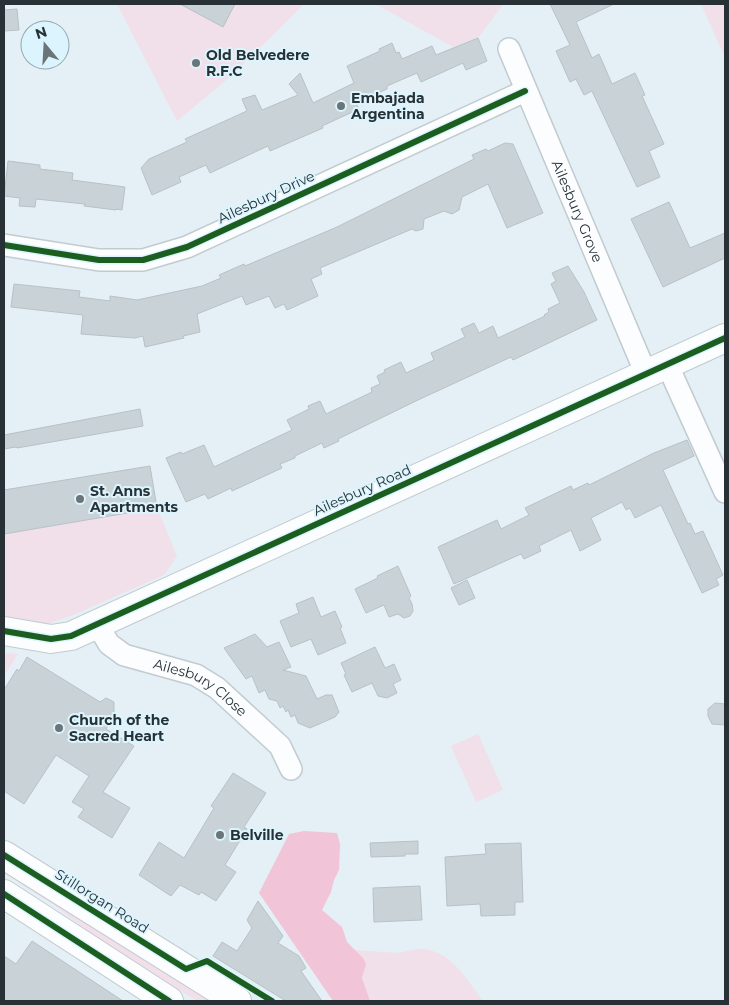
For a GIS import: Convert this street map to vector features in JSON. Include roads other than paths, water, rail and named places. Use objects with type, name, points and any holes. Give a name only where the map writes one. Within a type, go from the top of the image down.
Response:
[{"type":"main road","name":"Ailesbury Road","points":[[4,631],[51,639],[71,636],[725,338]]},
{"type":"main road","name":"Stillorgan Road","points":[[4,855],[237,1001]]},
{"type":"main road","points":[[4,894],[169,1001]]},
{"type":"street","name":"Ailesbury Grove","points":[[508,49],[525,91],[657,369],[725,492]]},
{"type":"street","name":"Ailesbury Drive","points":[[4,245],[99,260],[144,260],[187,247],[525,91]]},
{"type":"street","name":"Ailesbury Close","points":[[97,624],[109,644],[124,655],[196,675],[217,688],[280,746],[291,769]]},
{"type":"place","name":"Old Belvedere R.F.C","points":[[196,63]]},
{"type":"place","name":"Embajada Argentina","points":[[341,106]]},
{"type":"place","name":"St. Anns Apartments","points":[[80,499]]},
{"type":"place","name":"Church of the Sacred Heart","points":[[59,728]]},
{"type":"place","name":"Belville","points":[[220,835]]}]
